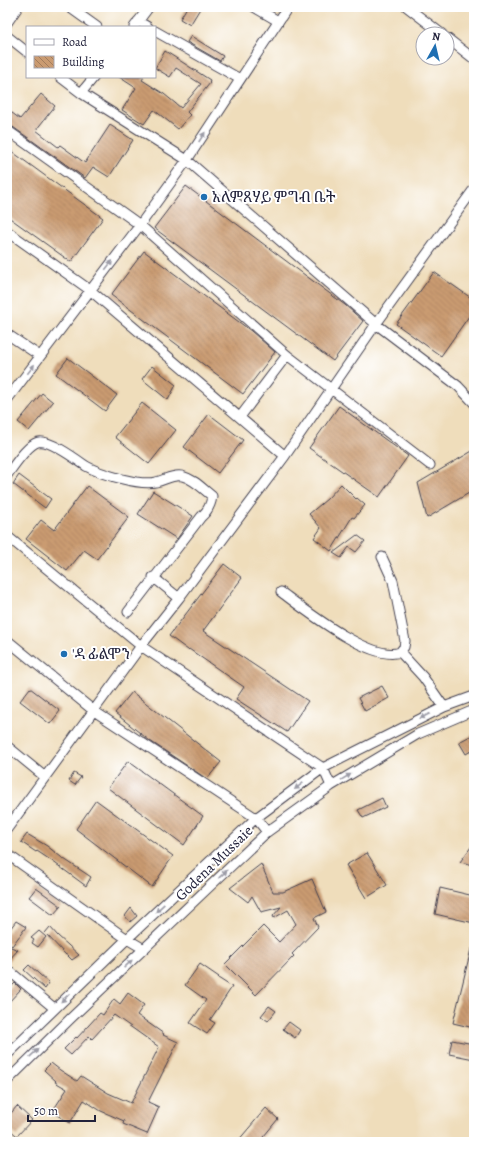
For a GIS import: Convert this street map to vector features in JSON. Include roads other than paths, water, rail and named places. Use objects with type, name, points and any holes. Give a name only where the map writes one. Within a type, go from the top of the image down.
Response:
[{"type":"street","points":[[7,23],[18,7]]},
{"type":"street","points":[[69,7],[96,26]]},
{"type":"street","points":[[254,7],[278,21]]},
{"type":"street","points":[[7,400],[140,225],[187,160],[288,7]]},
{"type":"street","points":[[407,7],[432,26]]},
{"type":"street","points":[[136,24],[147,8]]},
{"type":"street","points":[[156,32],[240,79]]},
{"type":"street","points":[[7,36],[26,51]]},
{"type":"street","points":[[455,45],[474,60]]},
{"type":"street","points":[[61,78],[81,93],[187,160],[376,324],[458,386],[474,403]]},
{"type":"street","points":[[81,93],[93,78]]},
{"type":"street","points":[[7,130],[140,225],[287,355],[332,388],[430,465]]},
{"type":"street","points":[[7,829],[141,646],[179,598],[285,456],[376,324],[474,189]]},
{"type":"street","points":[[7,231],[90,290],[285,456]]},
{"type":"street","points":[[7,334],[40,356]]},
{"type":"street","points":[[240,417],[287,355]]},
{"type":"street","points":[[7,475],[28,448],[38,442],[48,443],[90,468],[118,478],[143,483],[156,482],[176,475],[192,480],[212,496],[211,505],[207,512],[153,577],[128,612]]},
{"type":"street","points":[[7,536],[141,646],[323,768],[331,786]]},
{"type":"street","points":[[281,592],[330,628],[355,641],[377,651],[391,654],[400,652],[404,647],[405,641],[393,581],[382,557]]},
{"type":"street","points":[[153,577],[179,598]]},
{"type":"street","points":[[7,640],[94,711],[256,818],[267,832]]},
{"type":"street","points":[[400,652],[423,677],[444,707]]},
{"type":"street","name":"Godena Mussaie","points":[[7,1055],[54,1008],[256,818],[323,768],[444,707],[474,696]]},
{"type":"street","name":"Godena Mussaie","points":[[7,1081],[267,832],[331,786],[418,734],[474,710]]},
{"type":"street","points":[[7,746],[45,777]]},
{"type":"street","points":[[7,854],[127,939],[144,949]]},
{"type":"street","points":[[7,970],[54,1008]]},
{"type":"street","points":[[7,1055],[21,1066]]},
{"type":"place","name":"አለምጸሃይ ምግብ ቤት","points":[[204,197]]},
{"type":"place","name":"'ዳ ፊልሞን","points":[[64,654]]}]
